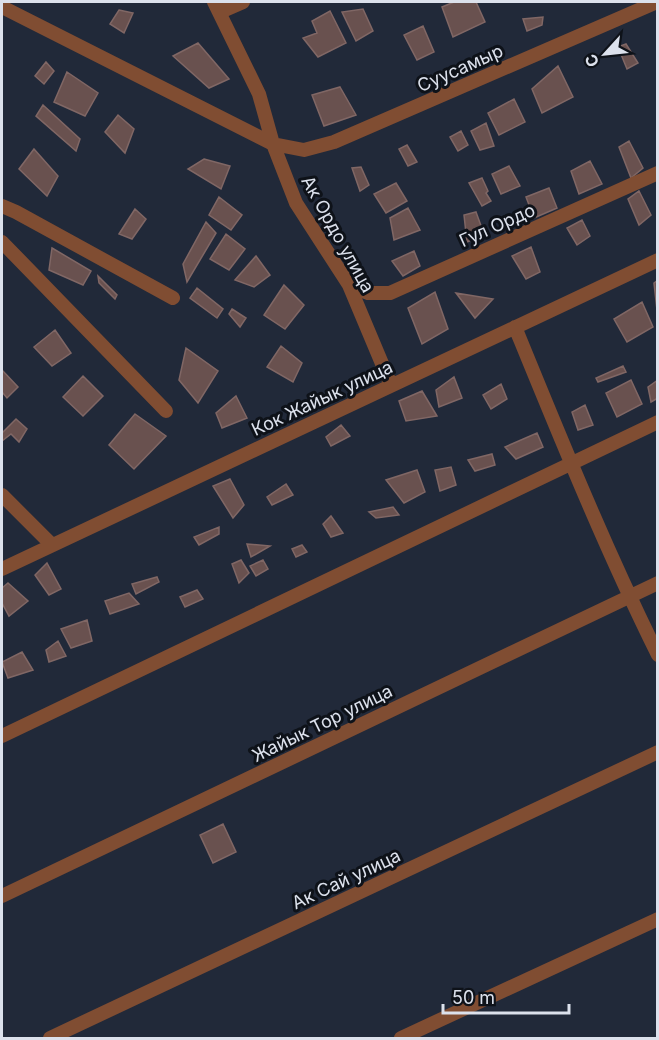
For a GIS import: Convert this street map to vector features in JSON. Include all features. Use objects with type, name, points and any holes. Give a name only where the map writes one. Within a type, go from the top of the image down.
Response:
[{"type":"street","points":[[217,7],[243,2]]},
{"type":"street","name":"Суусамыр","points":[[2,7],[273,144],[304,150],[334,142],[657,2]]},
{"type":"street","name":"Ак Ордо улица","points":[[217,7],[259,94],[273,144],[297,203],[349,285],[391,385]]},
{"type":"street","name":"Гул Ордо","points":[[349,285],[368,293],[390,293],[657,173]]},
{"type":"street","points":[[2,206],[173,298]]},
{"type":"street","points":[[2,242],[166,411]]},
{"type":"street","name":"Кок Жайык улица","points":[[2,569],[657,260]]},
{"type":"street","points":[[515,327],[571,464],[657,655]]},
{"type":"street","points":[[2,736],[657,422]]},
{"type":"street","points":[[2,495],[52,545]]},
{"type":"street","name":"Жайык Тор улица","points":[[2,896],[657,583]]},
{"type":"street","name":"Ак Сай улица","points":[[50,1038],[657,752]]},
{"type":"street","points":[[401,1038],[657,920]]},
{"type":"building","points":[[454,2],[476,2],[485,22],[453,37],[442,7]]},
{"type":"building","points":[[363,9],[373,31],[356,41],[342,12]]},
{"type":"building","points":[[119,10],[133,13],[124,33],[110,24]]},
{"type":"building","points":[[330,11],[346,43],[318,57],[303,38],[317,33],[312,21]]},
{"type":"building","points":[[543,17],[542,25],[527,31],[523,19]]},
{"type":"building","points":[[423,26],[434,52],[417,60],[404,35]]},
{"type":"building","points":[[198,43],[229,79],[209,88],[173,56]]},
{"type":"building","points":[[626,44],[638,63],[627,69],[618,47]]},
{"type":"building","points":[[46,62],[54,71],[44,84],[35,76]]},
{"type":"building","points":[[558,66],[573,97],[542,113],[532,89]]},
{"type":"building","points":[[67,72],[98,93],[85,116],[54,102]]},
{"type":"building","points":[[340,87],[356,115],[324,126],[312,95]]},
{"type":"building","points":[[514,99],[525,122],[499,135],[488,113]]},
{"type":"building","points":[[43,105],[80,139],[76,151],[36,116]]},
{"type":"building","points":[[118,115],[134,129],[125,153],[105,132]]},
{"type":"building","points":[[486,123],[494,146],[480,150],[471,131]]},
{"type":"building","points":[[461,131],[468,145],[458,151],[450,137]]},
{"type":"building","points":[[629,141],[643,168],[631,178],[619,147]]},
{"type":"building","points":[[407,145],[417,162],[408,166],[399,149]]},
{"type":"building","points":[[34,149],[58,176],[47,196],[19,169]]},
{"type":"building","points":[[204,159],[230,166],[221,189],[188,169]]},
{"type":"building","points":[[590,161],[602,184],[579,194],[571,171]]},
{"type":"building","points":[[509,166],[520,186],[501,194],[492,174]]},
{"type":"building","points":[[361,167],[369,185],[360,191],[352,168]]},
{"type":"building","points":[[482,178],[491,201],[482,206],[469,183]]},
{"type":"building","points":[[396,183],[407,201],[386,213],[374,194]]},
{"type":"building","points":[[549,188],[557,208],[534,218],[526,197]]},
{"type":"building","points":[[639,191],[651,215],[639,225],[628,199]]},
{"type":"building","points":[[219,197],[242,215],[231,230],[209,215]]},
{"type":"building","points":[[408,208],[420,230],[394,240],[390,218]]},
{"type":"building","points":[[135,209],[146,219],[132,239],[119,234]]},
{"type":"building","points":[[476,212],[484,234],[467,242],[464,215]]},
{"type":"building","points":[[582,220],[590,236],[577,245],[567,228]]},
{"type":"building","points":[[206,222],[216,233],[187,282],[183,264]]},
{"type":"building","points":[[226,234],[245,249],[229,270],[210,259]]},
{"type":"building","points":[[531,247],[540,272],[526,279],[512,256]]},
{"type":"building","points":[[52,248],[91,271],[83,285],[49,270]]},
{"type":"building","points":[[414,251],[420,266],[403,276],[392,261]]},
{"type":"building","points":[[256,256],[270,275],[254,287],[235,280]]},
{"type":"building","points":[[98,276],[117,295],[115,299],[99,283]]},
{"type":"building","points":[[658,280],[658,310],[657,310],[654,283]]},
{"type":"building","points":[[284,285],[304,305],[285,329],[264,315]]},
{"type":"building","points":[[197,288],[223,309],[217,318],[190,298]]},
{"type":"building","points":[[435,292],[448,329],[422,344],[408,308]]},
{"type":"building","points":[[456,293],[493,299],[475,318]]},
{"type":"building","points":[[642,302],[653,327],[627,342],[614,319]]},
{"type":"building","points":[[232,309],[246,318],[240,327],[229,314]]},
{"type":"building","points":[[55,330],[71,353],[52,366],[34,347]]},
{"type":"building","points":[[281,346],[302,363],[293,382],[267,367]]},
{"type":"building","points":[[186,348],[218,371],[198,403],[179,380]]},
{"type":"building","points":[[623,366],[626,372],[598,382],[596,378]]},
{"type":"building","points":[[2,370],[18,387],[7,398],[2,392]]},
{"type":"building","points":[[83,376],[103,396],[83,416],[63,397]]},
{"type":"building","points":[[454,377],[462,398],[439,407],[436,390]]},
{"type":"building","points":[[631,380],[642,404],[617,417],[606,393]]},
{"type":"building","points":[[658,380],[658,398],[651,402],[648,387]]},
{"type":"building","points":[[501,384],[507,399],[491,409],[483,395]]},
{"type":"building","points":[[422,391],[437,416],[406,421],[399,401]]},
{"type":"building","points":[[236,396],[247,418],[222,428],[216,413]]},
{"type":"building","points":[[585,405],[593,425],[578,430],[572,412]]},
{"type":"building","points":[[135,414],[166,436],[134,469],[109,445]]},
{"type":"building","points":[[16,419],[27,429],[19,442],[11,434],[2,441],[2,433]]},
{"type":"building","points":[[341,425],[350,436],[331,446],[326,437]]},
{"type":"building","points":[[537,433],[543,447],[516,459],[505,447]]},
{"type":"building","points":[[492,454],[495,465],[475,471],[468,460]]},
{"type":"building","points":[[451,467],[456,485],[440,491],[435,470]]},
{"type":"building","points":[[417,470],[425,492],[404,503],[386,480]]},
{"type":"building","points":[[230,479],[244,505],[233,518],[213,486]]},
{"type":"building","points":[[286,484],[293,495],[272,505],[267,497]]},
{"type":"building","points":[[393,507],[399,515],[376,518],[369,512]]},
{"type":"building","points":[[331,516],[343,533],[331,537],[323,524]]},
{"type":"building","points":[[219,527],[219,534],[199,545],[194,537]]},
{"type":"building","points":[[247,544],[270,546],[251,557]]},
{"type":"building","points":[[302,545],[307,552],[296,557],[292,549]]},
{"type":"building","points":[[241,560],[249,573],[239,583],[232,564]]},
{"type":"building","points":[[263,560],[268,569],[256,576],[250,566]]},
{"type":"building","points":[[47,563],[61,589],[49,595],[35,575]]},
{"type":"building","points":[[157,577],[159,582],[136,594],[132,584]]},
{"type":"building","points":[[8,583],[28,601],[9,616],[2,603],[2,588]]},
{"type":"building","points":[[197,590],[203,599],[185,607],[180,597]]},
{"type":"building","points":[[129,593],[139,604],[110,614],[105,601]]},
{"type":"building","points":[[87,620],[92,641],[71,648],[61,629]]},
{"type":"building","points":[[58,641],[66,656],[49,662],[46,650]]},
{"type":"building","points":[[22,652],[33,670],[8,678],[2,662]]},
{"type":"building","points":[[223,824],[236,852],[213,863],[200,835]]}]
